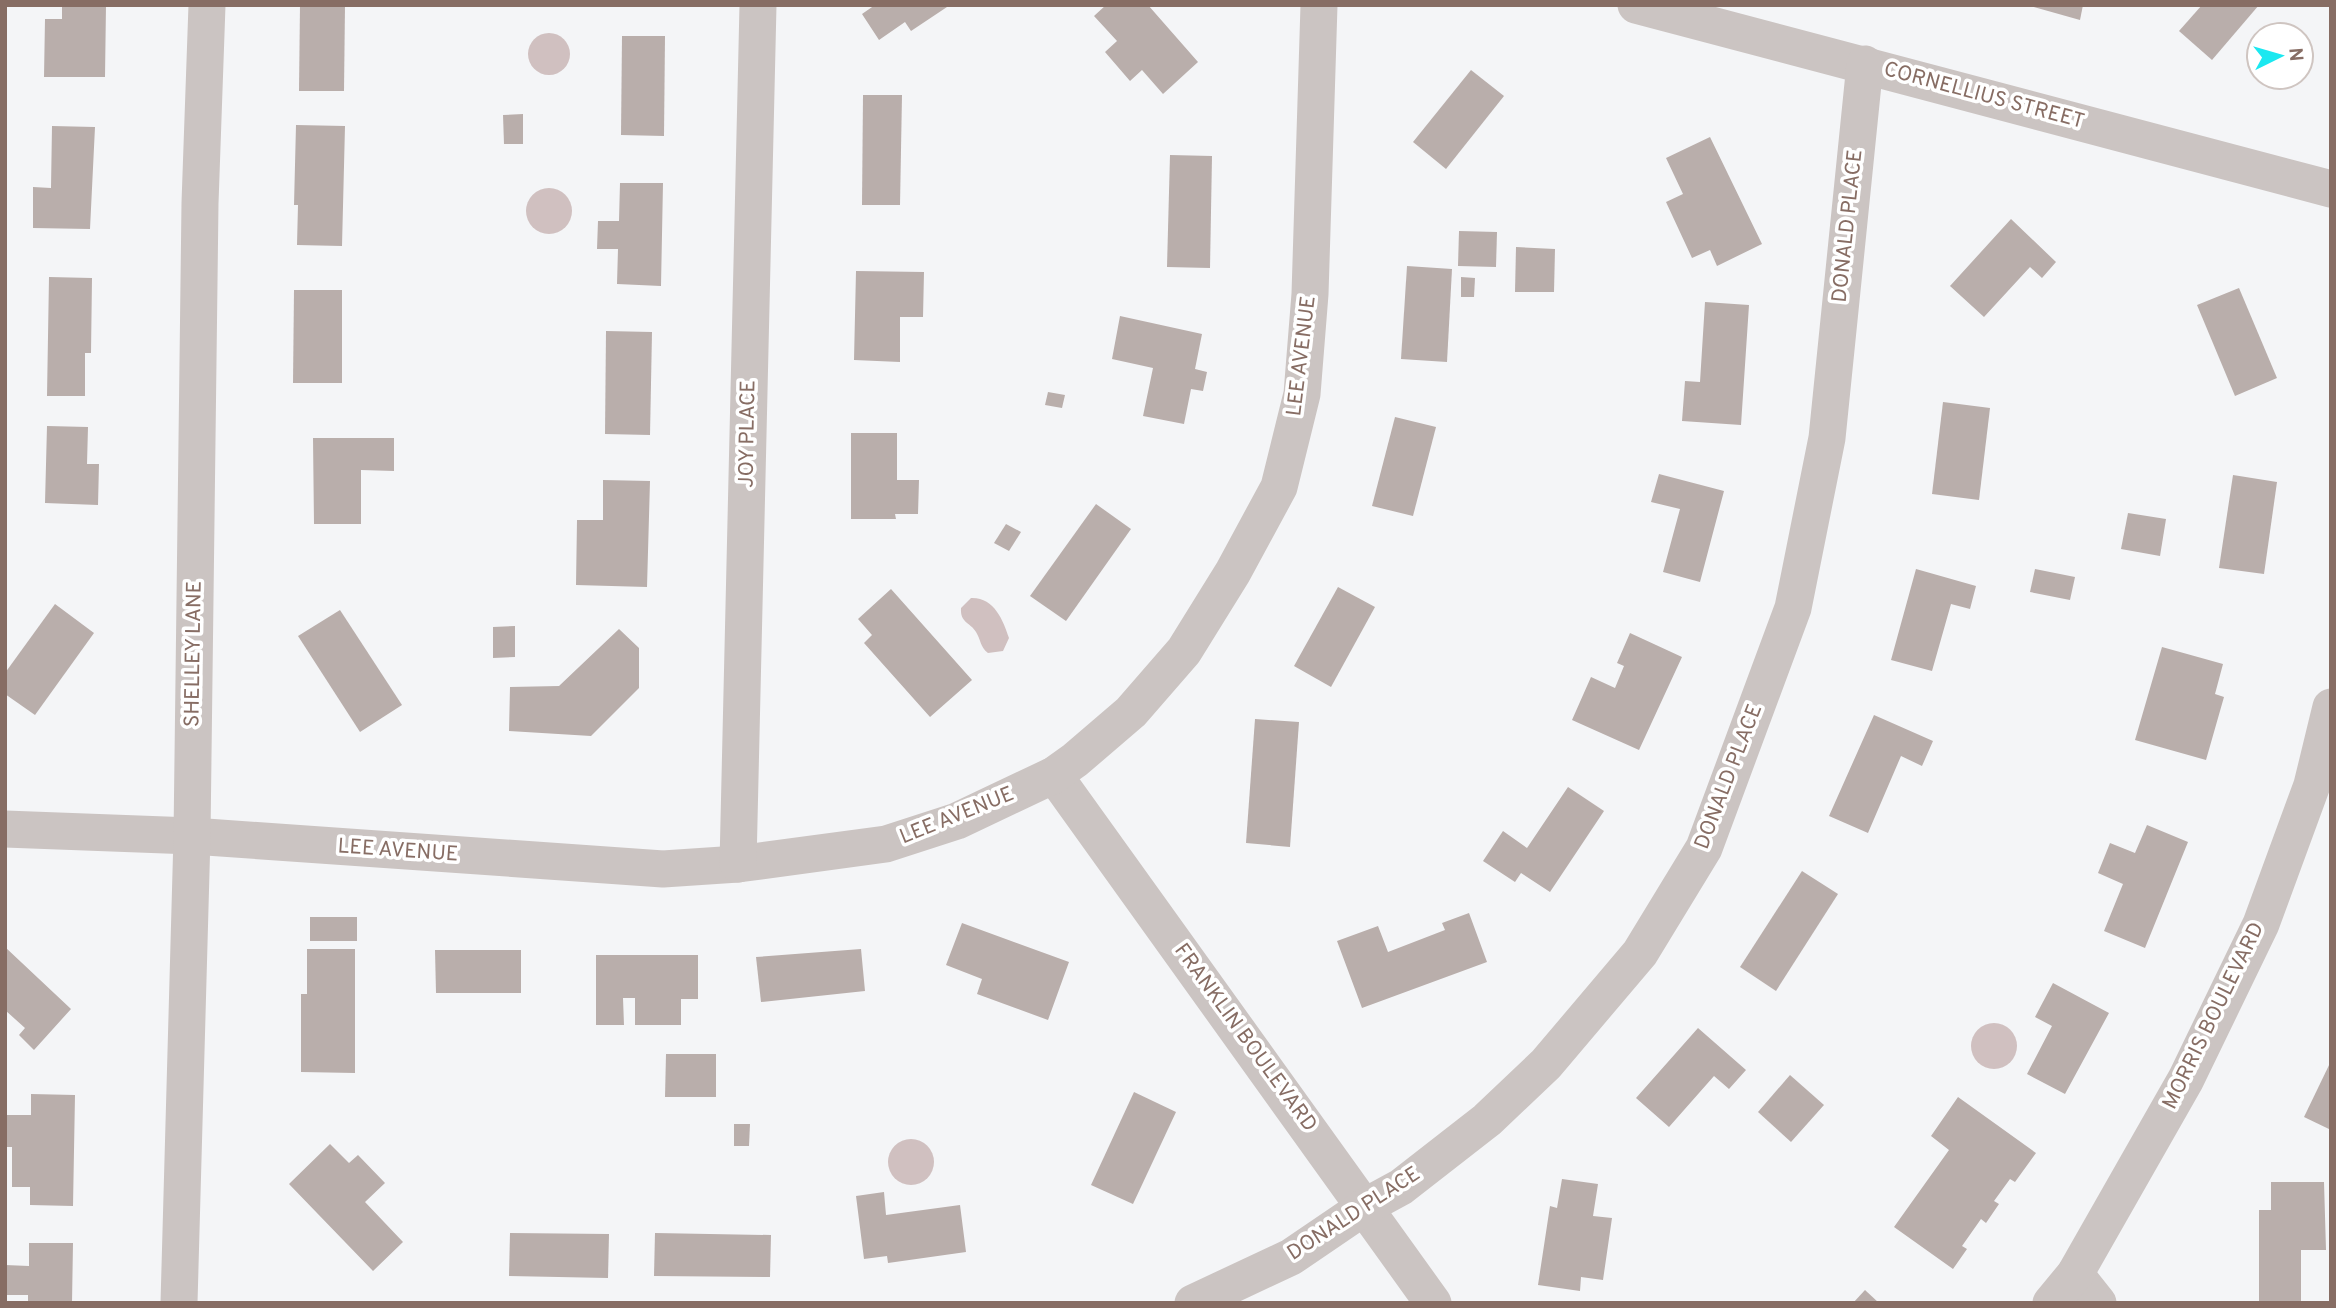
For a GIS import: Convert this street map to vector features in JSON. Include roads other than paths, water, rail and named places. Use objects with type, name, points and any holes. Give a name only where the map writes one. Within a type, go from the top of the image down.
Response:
[{"type":"street","name":"SHELLEY LANE","points":[[179,1303],[192,836],[200,203],[207,5]]},
{"type":"street","name":"JOY PLACE","points":[[738,863],[758,5]]},
{"type":"street","name":"LEE AVENUE","points":[[5,829],[192,836],[663,869],[738,863],[886,844],[957,821],[1054,775],[1131,712],[1184,651],[1233,572],[1279,487],[1301,394],[1310,294],[1319,5]]},
{"type":"street","name":"CORNELLIUS STREET","points":[[1636,5],[2331,189]]},
{"type":"street","name":"DONALD PLACE","points":[[1193,1303],[1290,1257],[1366,1206],[1401,1187],[1487,1120],[1546,1064],[1640,953],[1704,848],[1793,608],[1827,438],[1865,64]]},
{"type":"street","name":"MORRIS BOULEVARD","points":[[2051,1303],[2075,1274],[2186,1079],[2261,925],[2312,785],[2331,707]]},
{"type":"street","name":"FRANKLIN BOULEVARD","points":[[1054,775],[1366,1206],[1433,1303]]},
{"type":"street","points":[[2075,1274],[2098,1303]]}]
